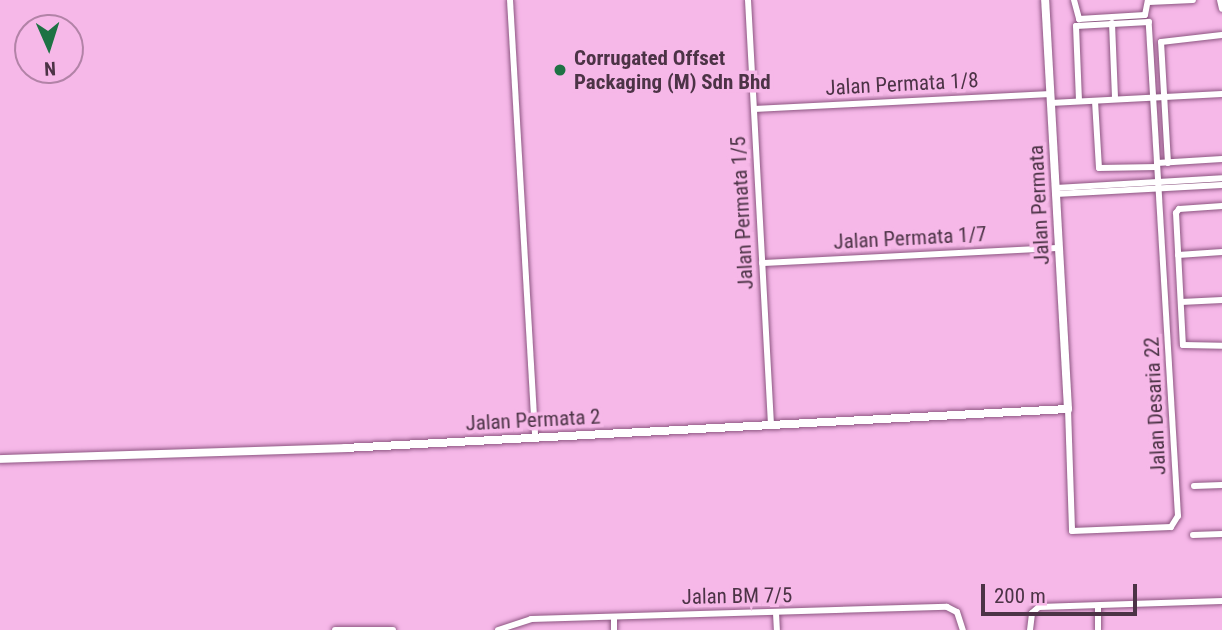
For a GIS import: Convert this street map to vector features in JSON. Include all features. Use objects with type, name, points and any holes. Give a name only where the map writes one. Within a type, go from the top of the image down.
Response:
[{"type":"street","points":[[510,0],[535,437]]},
{"type":"street","name":"Jalan Permata 1/5","points":[[748,0],[771,424]]},
{"type":"street","name":"Jalan Permata","points":[[1045,0],[1068,409]]},
{"type":"street","points":[[1074,0],[1079,19],[1147,15],[1148,1],[1193,0]]},
{"type":"street","points":[[1220,0],[1222,9]]},
{"type":"street","points":[[1079,101],[1075,31],[1079,25],[1147,21],[1150,28],[1159,185]]},
{"type":"street","points":[[1112,23],[1115,99]]},
{"type":"street","points":[[1168,163],[1162,40],[1222,35]]},
{"type":"street","name":"Jalan Permata 1/8","points":[[754,109],[1051,98],[1079,101],[1222,94]]},
{"type":"street","points":[[1095,100],[1098,167],[1222,159]]},
{"type":"street","points":[[1056,191],[1222,178]]},
{"type":"street","points":[[1159,185],[1222,185]]},
{"type":"street","name":"Jalan Desaria 22","points":[[1068,409],[1072,531],[1171,527],[1178,516],[1159,185]]},
{"type":"street","points":[[1222,206],[1179,209],[1176,217],[1184,347],[1222,346]]},
{"type":"street","name":"Jalan Permata 1/7","points":[[762,263],[1059,248]]},
{"type":"street","points":[[1178,255],[1222,252]]},
{"type":"street","points":[[1181,302],[1222,300]]},
{"type":"street","name":"Jalan Permata 2","points":[[0,458],[148,456],[1068,409]]},
{"type":"street","points":[[1194,486],[1222,485]]},
{"type":"street","points":[[1194,535],[1222,534]]},
{"type":"street","points":[[1030,630],[1032,613],[1039,607],[1222,601]]},
{"type":"street","points":[[1098,606],[1098,630]]},
{"type":"street","name":"Jalan BM 7/5","points":[[498,630],[531,619],[949,607],[962,619],[963,630]]},
{"type":"street","points":[[776,613],[777,630]]},
{"type":"street","points":[[614,617],[614,630]]},
{"type":"street","points":[[335,630],[393,630]]},
{"type":"place","name":"Corrugated Offset Packaging (M) Sdn Bhd","points":[[560,70]]}]
